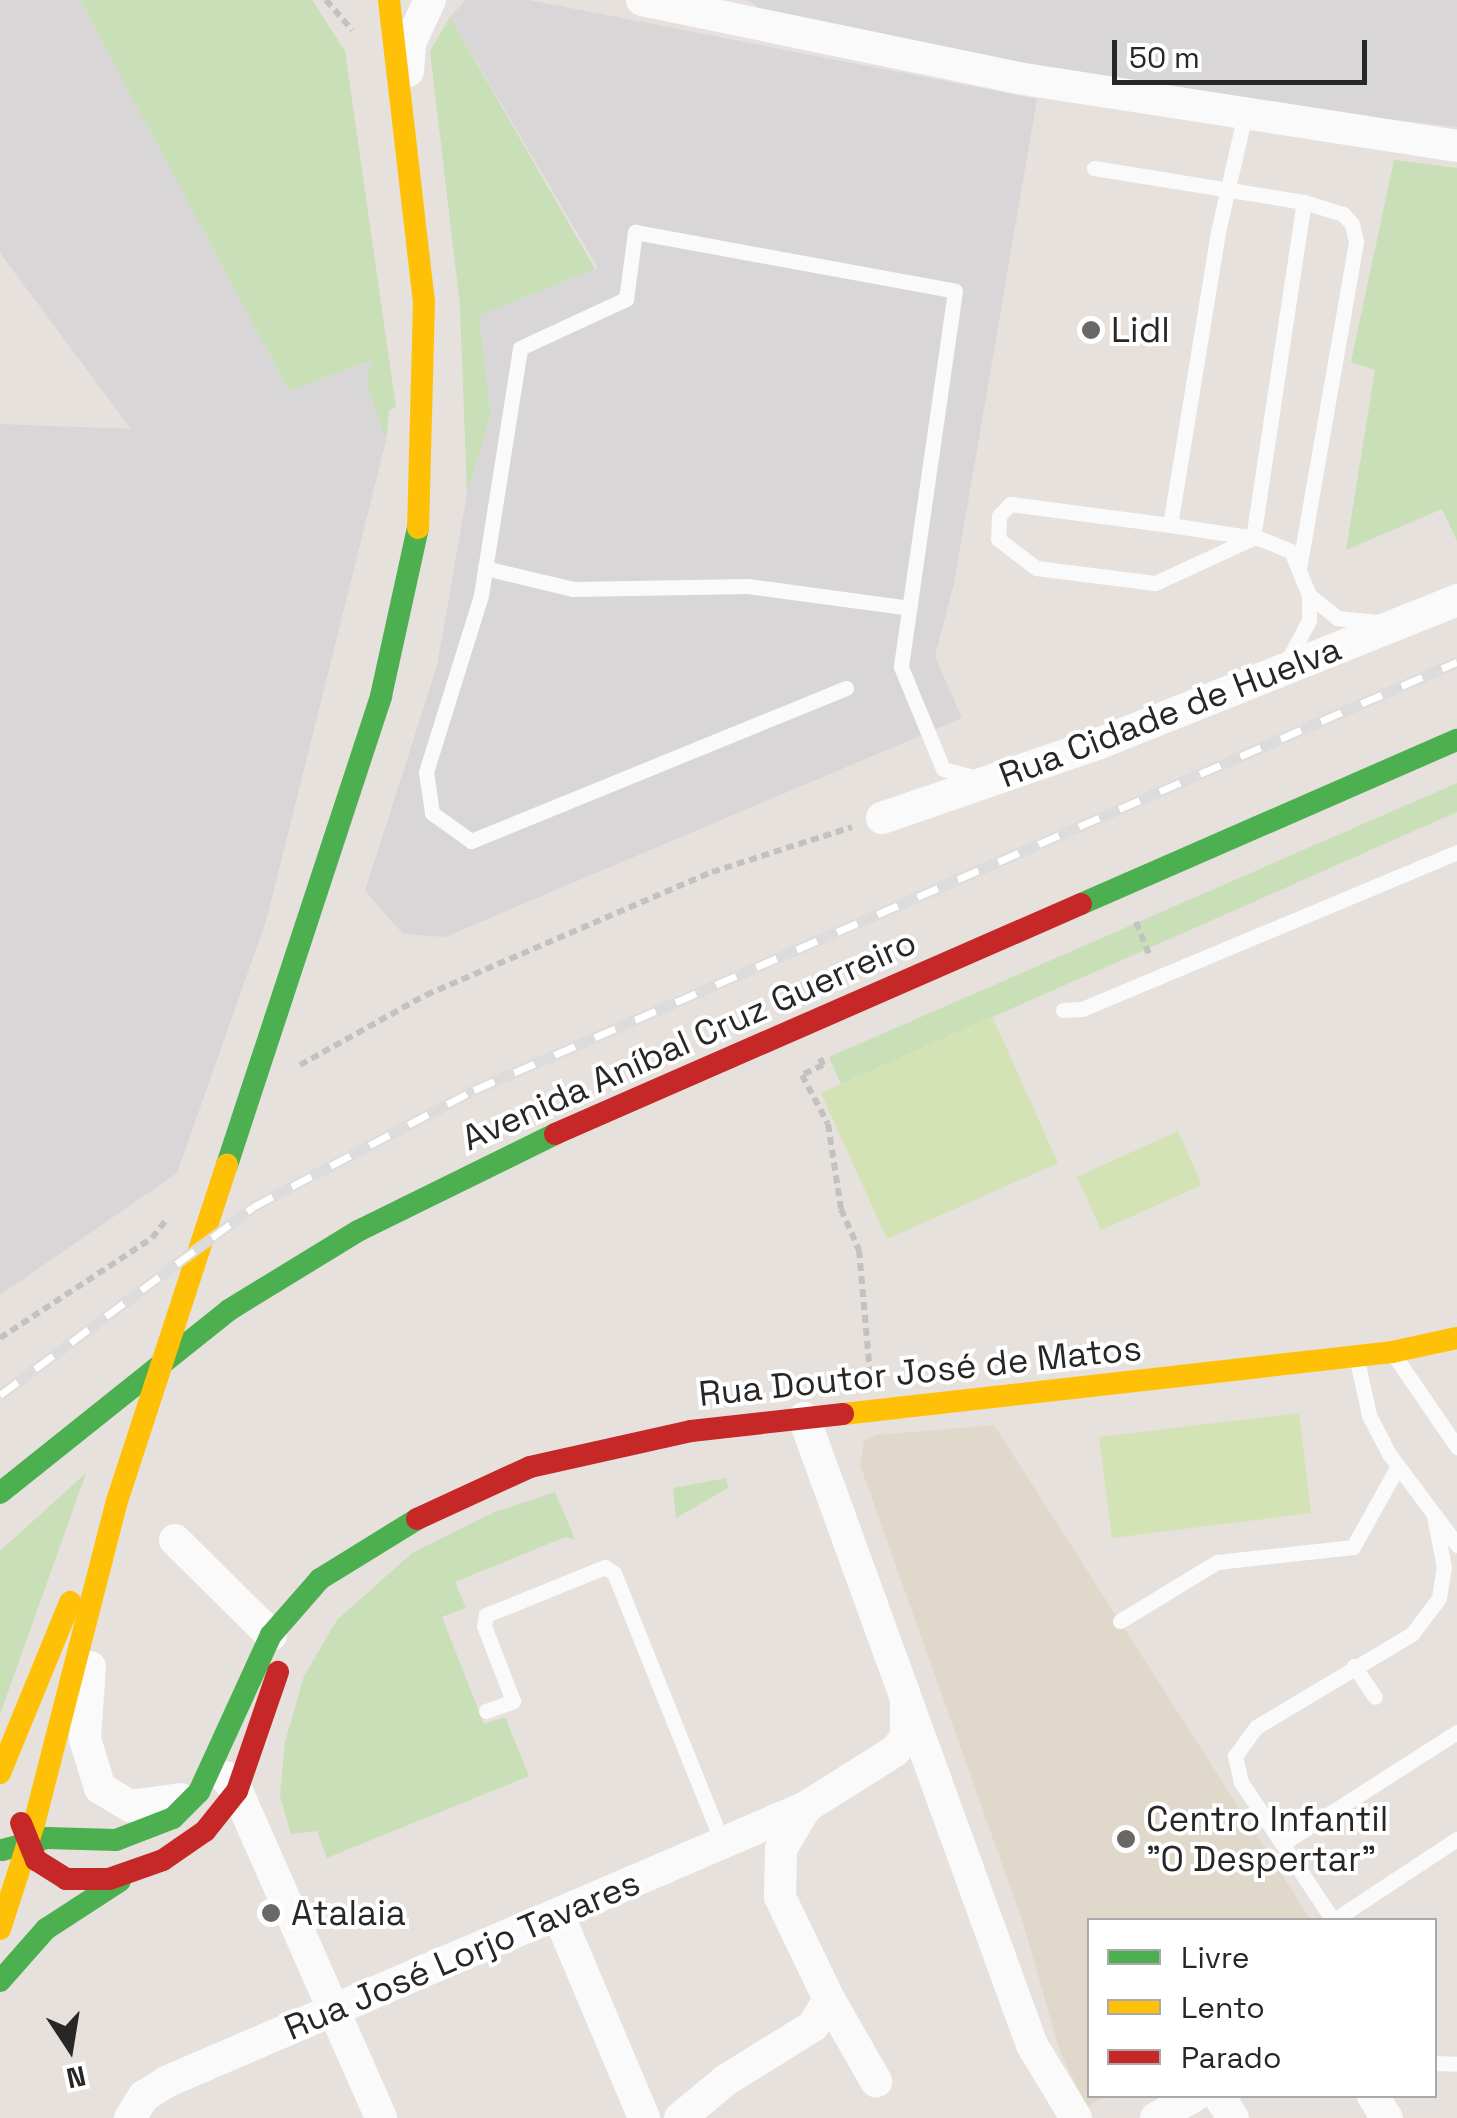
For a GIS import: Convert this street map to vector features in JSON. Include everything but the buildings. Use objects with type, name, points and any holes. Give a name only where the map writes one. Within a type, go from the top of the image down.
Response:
[{"type":"street","points":[[0,1929],[28,1842],[118,1500],[381,696],[418,538],[425,433],[424,301],[389,0]]},
{"type":"street","points":[[404,110],[410,43],[430,0]]},
{"type":"street","points":[[642,0],[1018,78],[1457,146]]},
{"type":"street","name":"Rua Cidade de Huelva","points":[[882,818],[988,782],[1457,600]]},
{"type":"street","name":"Avenida Aníbal Cruz Guerreiro","points":[[0,1493],[229,1310],[358,1231],[532,1144],[1457,740]]},
{"type":"street","name":"Rua Doutor José de Matos","points":[[406,1524],[567,1454],[872,1409],[1392,1352],[1457,1338]]},
{"type":"street","points":[[804,1418],[1032,2045],[1076,2118]]},
{"type":"street","points":[[0,1774],[69,1604],[118,1500]]},
{"type":"street","points":[[0,1851],[28,1842],[116,1840],[154,1831],[205,1777],[271,1635],[320,1579],[406,1524]]},
{"type":"street","points":[[0,1966],[81,1901],[164,1860],[205,1832],[237,1791],[277,1673],[297,1638],[336,1584],[406,1524]]},
{"type":"street","points":[[175,1540],[271,1635]]},
{"type":"street","points":[[106,1545],[88,1688],[91,1769],[105,1794],[130,1806],[205,1777],[237,1791],[381,2118]]},
{"type":"street","points":[[69,1604],[17,1773],[28,1842],[48,1872],[79,1881],[118,1877],[164,1860]]},
{"type":"street","name":"Rua José Lorjo Tavares","points":[[130,2118],[144,2096],[166,2082],[806,1807],[878,1765],[906,1737],[906,1700]]},
{"type":"street","points":[[878,1765],[925,1775],[940,1796]]},
{"type":"street","name":"Rua José Lorjo Tavares","points":[[806,1807],[781,1849],[780,1897],[829,1998],[876,2081]]},
{"type":"street","points":[[723,1844],[753,1853],[780,1897]]},
{"type":"street","points":[[558,1914],[644,2118]]},
{"type":"street","points":[[0,1981],[31,1944]]},
{"type":"street","points":[[680,2118],[726,2080],[813,2026],[829,1998]]},
{"type":"street","points":[[1156,2118],[1191,2098]]},
{"type":"lane","points":[[1170,525],[1226,191],[1244,114]]},
{"type":"lane","points":[[1094,168],[1304,202],[1343,214],[1356,242],[1299,570]]},
{"type":"lane","points":[[1253,538],[1304,202]]},
{"type":"lane","points":[[846,688],[472,841],[432,813],[426,772],[486,568],[520,348],[626,300],[635,232],[955,291],[902,666],[928,740],[943,769],[988,782]]},
{"type":"lane","points":[[1253,538],[1155,583],[1036,568],[998,539],[999,516],[1010,504],[1253,538],[1291,552],[1309,594],[1309,620],[1282,670]]},
{"type":"lane","points":[[486,568],[573,589],[748,586],[910,608]]},
{"type":"lane","points":[[1309,594],[1337,618],[1364,624],[1412,618]]},
{"type":"lane","points":[[1063,1010],[1082,1009],[1457,852]]},
{"type":"lane","points":[[1392,1352],[1457,1447]]},
{"type":"lane","points":[[1356,1356],[1368,1415],[1398,1466],[1457,1545]]},
{"type":"lane","points":[[1120,1621],[1217,1562],[1353,1547],[1398,1466]]},
{"type":"lane","points":[[1333,1918],[1242,1782],[1234,1756],[1256,1727],[1412,1634],[1440,1598],[1444,1567],[1434,1516]]},
{"type":"lane","points":[[486,1711],[513,1701],[484,1626],[486,1615],[606,1566],[614,1573],[723,1844]]},
{"type":"lane","points":[[1354,1666],[1375,1696]]},
{"type":"lane","points":[[1282,1844],[1457,1732]]},
{"type":"lane","points":[[1337,1918],[1457,1839]]},
{"type":"path","points":[[282,1075],[426,995],[712,872],[882,818]]},
{"type":"path","points":[[1121,888],[1159,976]]},
{"type":"path","points":[[823,1065],[802,1075],[828,1124],[841,1208],[859,1250],[872,1409]]},
{"type":"path","points":[[0,1338],[152,1238],[175,1207]]},
{"type":"shaded area","points":[[0,0],[80,0],[289,391],[374,360],[366,382],[386,440],[266,921],[177,1173],[0,1295],[0,424],[131,429],[0,253]]},
{"type":"shaded area","points":[[466,0],[529,0],[1037,99],[954,584],[935,656],[962,718],[445,937],[403,934],[365,891],[437,666],[467,494],[491,415],[479,316],[598,268],[450,17]]},
{"type":"shaded area","points":[[747,0],[1457,0],[1457,127],[1246,103],[1027,67],[768,14]]},
{"type":"shaded area","name":"Centro Infantil \"O Despertar\"","points":[[994,1425],[1310,1918],[1087,1918],[1087,2098],[1103,2098],[1087,2107],[1060,2052],[1023,1923],[860,1465],[864,1441],[875,1435]]},
{"type":"green space","points":[[80,0],[312,0],[345,51],[396,407],[389,411],[386,440],[366,382],[373,360],[289,391]]},
{"type":"green space","points":[[450,17],[595,269],[479,316],[491,415],[467,494],[460,306],[430,51]]},
{"type":"green space","points":[[1394,160],[1457,168],[1457,541],[1442,509],[1346,550],[1375,370],[1351,362]]},
{"type":"green space","points":[[1457,783],[1457,812],[841,1084],[829,1057]]},
{"type":"green space","points":[[992,1016],[1058,1163],[887,1239],[821,1093]]},
{"type":"green space","points":[[1178,1131],[1202,1185],[1101,1230],[1077,1177]]},
{"type":"green space","points":[[1299,1413],[1311,1513],[1112,1538],[1099,1437]]},
{"type":"green space","points":[[86,1473],[13,1678],[0,1714],[0,1551]]},
{"type":"green space","points":[[726,1478],[728,1488],[676,1518],[673,1488]]},
{"type":"green space","points":[[555,1492],[575,1539],[565,1537],[455,1582],[466,1608],[442,1617],[484,1724],[505,1717],[529,1776],[327,1858],[317,1831],[291,1834],[280,1796],[285,1742],[304,1676],[337,1620],[412,1553],[495,1512]]},
{"type":"railway","points":[[0,1395],[253,1207],[474,1090],[1457,662]]},
{"type":"traffic: fast","points":[[227,1165],[381,696],[418,528]]},
{"type":"traffic: fast","points":[[1081,904],[1457,740]]},
{"type":"traffic: fast","points":[[0,1493],[229,1310],[358,1231],[555,1134]]},
{"type":"traffic: fast","points":[[2,1850],[47,1838],[116,1840],[173,1818],[199,1792],[271,1635],[320,1579],[417,1519]]},
{"type":"traffic: fast","points":[[0,1981],[46,1929],[120,1881]]},
{"type":"traffic: slow","points":[[389,0],[424,301],[418,528]]},
{"type":"traffic: slow","points":[[0,1929],[34,1824],[117,1501],[227,1165]]},
{"type":"traffic: slow","points":[[843,1414],[1392,1352],[1457,1338]]},
{"type":"traffic: slow","points":[[0,1773],[70,1602]]},
{"type":"traffic: jam","points":[[555,1134],[1081,904]]},
{"type":"traffic: jam","points":[[417,1519],[530,1467],[691,1431],[843,1414]]},
{"type":"traffic: jam","points":[[21,1823],[36,1860],[66,1879],[109,1879],[163,1860],[205,1831],[237,1791],[278,1672]]},
{"type":"place","name":"Lidl","points":[[1091,330]]},
{"type":"place","name":"Centro Infantil \"O Despertar\"","points":[[1126,1839]]},
{"type":"place","name":"Atalaia","points":[[271,1913]]}]
